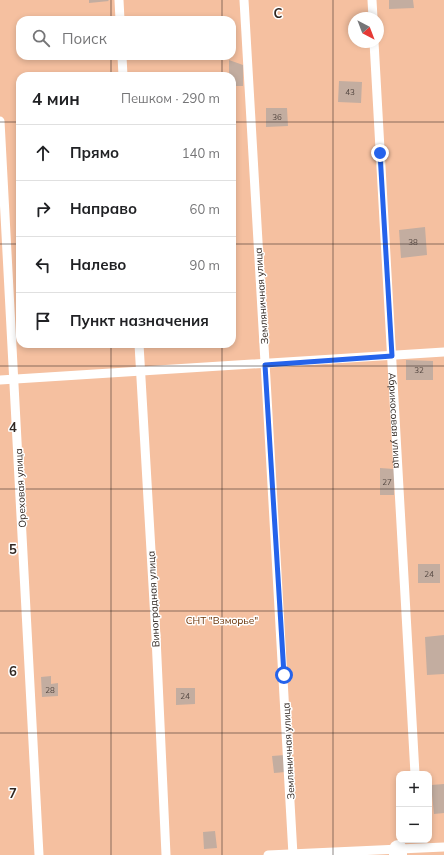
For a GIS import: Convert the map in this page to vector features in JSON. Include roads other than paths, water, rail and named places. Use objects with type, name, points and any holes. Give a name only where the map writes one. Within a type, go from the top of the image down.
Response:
[{"type":"lane","points":[[119,0],[120,16]]},
{"type":"lane","name":"Земляничная улица","points":[[244,0],[284,675],[293,854]]},
{"type":"lane","points":[[372,0],[373,12]]},
{"type":"lane","name":"Абрикосовая улица","points":[[374,48],[415,771]]},
{"type":"lane","points":[[122,60],[123,72]]},
{"type":"lane","name":"Ореховая улица","points":[[0,121],[39,855]]},
{"type":"lane","name":"Виноградная улица","points":[[139,348],[166,855]]},
{"type":"lane","points":[[0,380],[265,365],[444,352]]},
{"type":"lane","points":[[268,855],[398,852],[419,844],[444,847]]},
{"type":"park label","name":"СНТ \"Взморье\"","points":[[222,620]]}]
